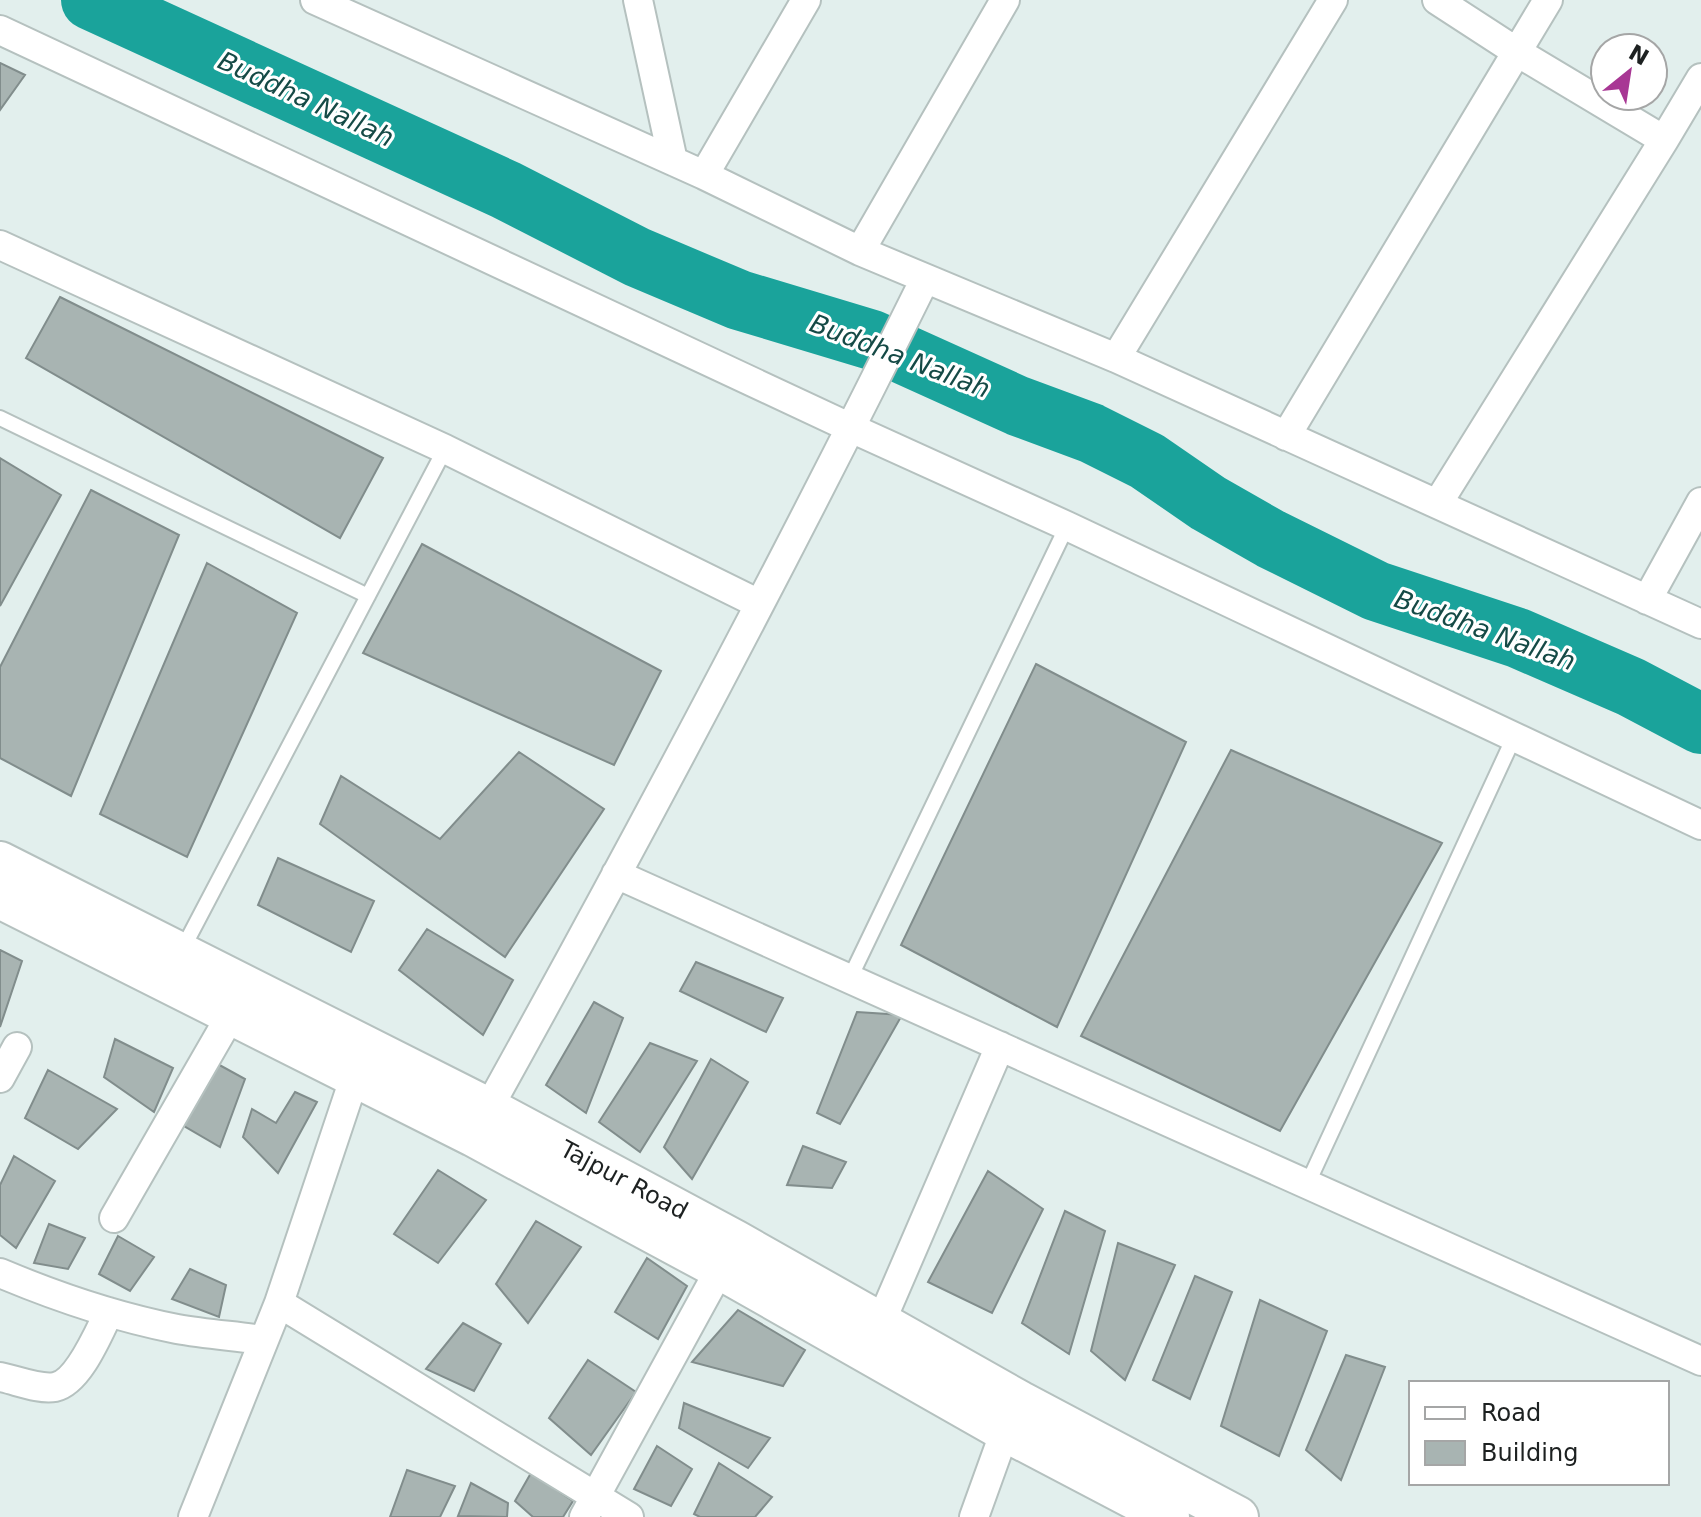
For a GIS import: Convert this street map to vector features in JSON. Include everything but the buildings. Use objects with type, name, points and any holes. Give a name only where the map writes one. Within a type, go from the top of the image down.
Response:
[{"type":"main road","name":"Tajpur Road","points":[[0,862],[181,953],[481,1122],[720,1269],[1005,1431],[1169,1517]]},
{"type":"main road","name":"Tajpur Road","points":[[0,898],[355,1076],[481,1122],[736,1241],[1021,1402],[1238,1517]]},
{"type":"street","points":[[315,0],[704,175],[860,251],[1116,358],[1701,624]]},
{"type":"street","points":[[638,0],[673,161]]},
{"type":"street","points":[[704,175],[806,0]]},
{"type":"street","points":[[860,251],[1005,0]]},
{"type":"street","points":[[1116,358],[1333,0]]},
{"type":"street","points":[[1437,0],[1664,140]]},
{"type":"street","points":[[1286,436],[1548,0]]},
{"type":"street","points":[[0,30],[858,416],[1067,526],[1701,825]]},
{"type":"street","points":[[1438,503],[1701,78]]},
{"type":"street","points":[[0,245],[445,449],[759,604]]},
{"type":"street","points":[[481,1122],[759,604],[858,416],[925,279]]},
{"type":"street","points":[[1647,600],[1701,502]]},
{"type":"street","points":[[616,874],[1701,1361]]},
{"type":"street","points":[[114,1218],[231,1015]]},
{"type":"street","points":[[880,1324],[1000,1046]]},
{"type":"street","points":[[0,1078],[17,1047]]},
{"type":"street","points":[[193,1517],[279,1303],[355,1076]]},
{"type":"street","points":[[590,1507],[720,1269]]},
{"type":"street","points":[[0,1273],[109,1312],[178,1329],[263,1340]]},
{"type":"street","points":[[279,1303],[590,1507],[629,1517]]},
{"type":"street","points":[[0,1377],[45,1387],[61,1385],[77,1372],[109,1312]]},
{"type":"street","points":[[974,1517],[1005,1431]]},
{"type":"lane","points":[[0,418],[368,596]]},
{"type":"lane","points":[[181,953],[445,449]]},
{"type":"lane","points":[[850,978],[1067,526]]},
{"type":"lane","points":[[1307,1185],[1515,735]]},
{"type":"waterway","name":"Buddha Nallah","points":[[91,0],[506,190],[637,257],[739,300],[872,340],[1018,406],[1091,433],[1147,461],[1208,503],[1271,539],[1376,591],[1518,638],[1631,687],[1701,724]]}]
